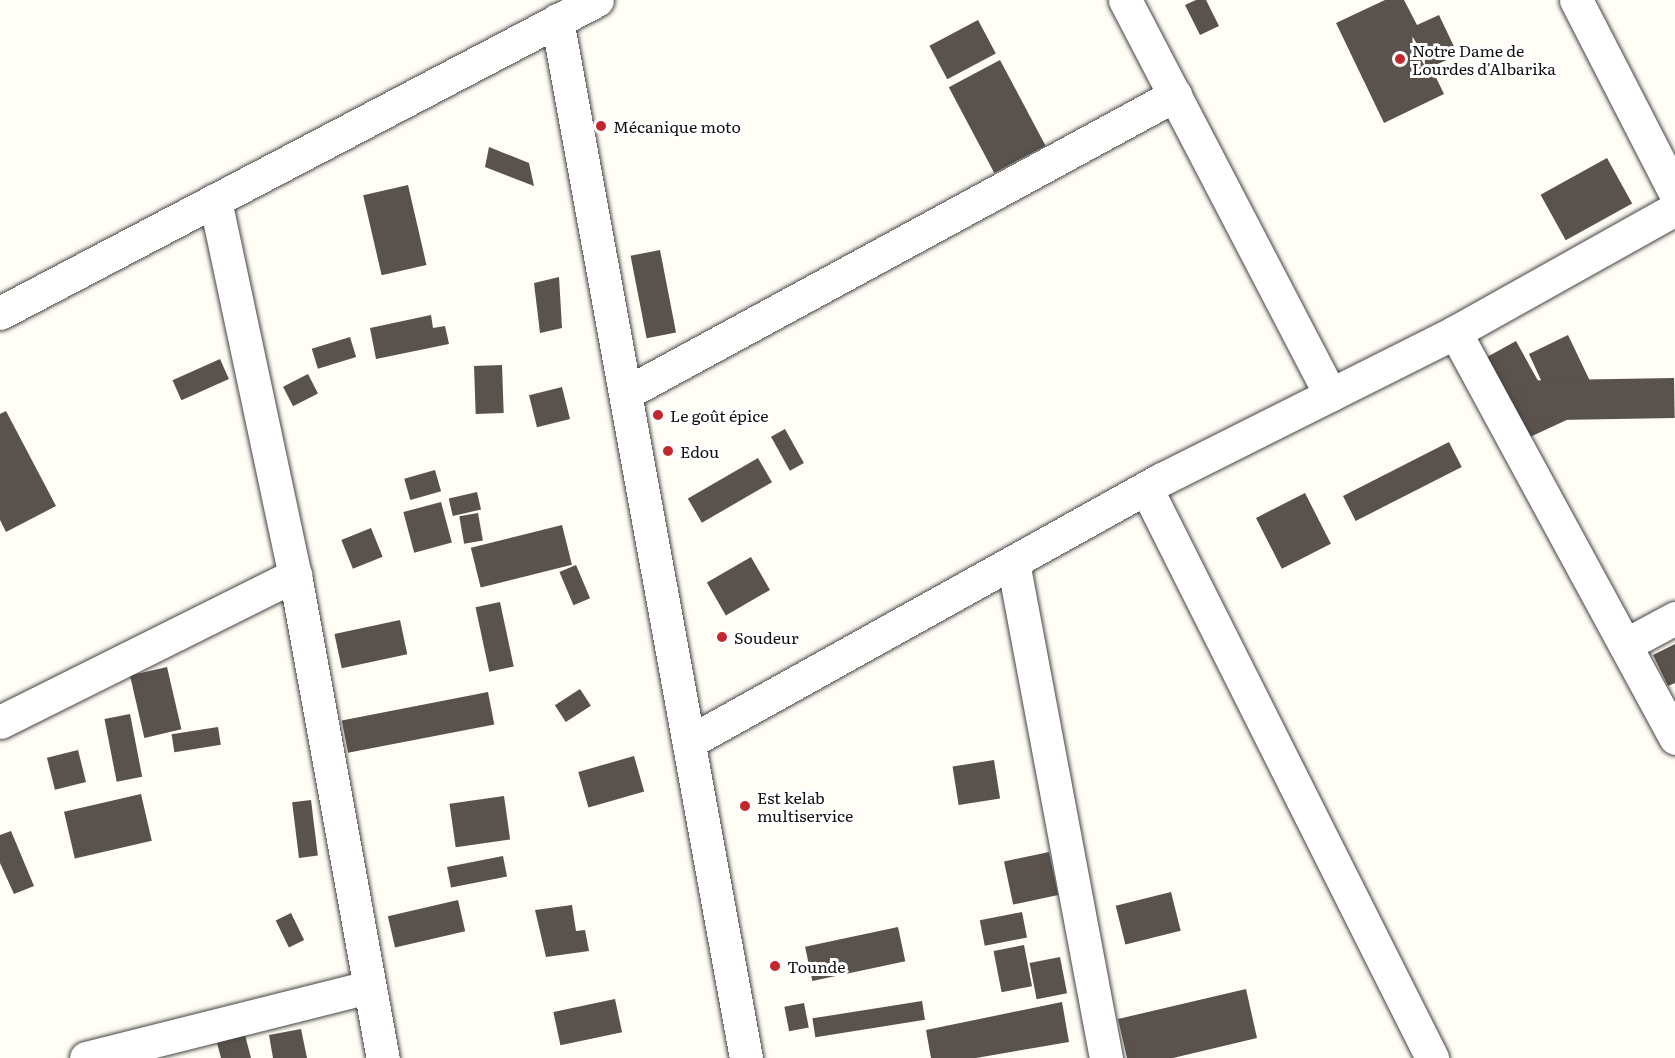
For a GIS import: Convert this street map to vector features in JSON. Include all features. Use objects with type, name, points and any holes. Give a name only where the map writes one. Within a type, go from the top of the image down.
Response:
[{"type":"street","points":[[0,313],[597,0]]},
{"type":"street","points":[[1125,0],[1331,395]]},
{"type":"street","points":[[1576,0],[1675,193]]},
{"type":"street","points":[[557,20],[746,1058]]},
{"type":"street","points":[[626,393],[1175,95]]},
{"type":"street","points":[[215,200],[295,574],[368,987],[383,1058]]},
{"type":"street","points":[[689,742],[1146,488],[1455,332],[1675,209]]},
{"type":"street","points":[[1455,332],[1675,738]]},
{"type":"street","points":[[1146,488],[1432,1058]]},
{"type":"street","points":[[1013,562],[1106,1058]]},
{"type":"street","points":[[0,722],[295,574]]},
{"type":"street","points":[[1625,645],[1675,618]]},
{"type":"street","points":[[86,1058],[368,987]]},
{"type":"building","points":[[1196,0],[1206,0],[1219,26],[1200,35],[1185,5]]},
{"type":"building","points":[[1385,0],[1404,0],[1417,25],[1439,15],[1458,55],[1431,67],[1444,94],[1384,123],[1336,23]]},
{"type":"building","points":[[978,20],[996,54],[947,79],[929,46]]},
{"type":"building","points":[[1000,60],[1046,146],[994,173],[949,87]]},
{"type":"building","points":[[489,147],[529,163],[534,186],[485,167]]},
{"type":"building","points":[[1607,158],[1632,203],[1566,240],[1541,195]]},
{"type":"building","points":[[408,185],[426,265],[382,275],[363,195]]},
{"type":"building","points":[[660,250],[676,332],[647,338],[631,256]]},
{"type":"building","points":[[559,277],[562,328],[540,333],[534,283]]},
{"type":"building","points":[[431,315],[433,328],[445,326],[449,344],[376,359],[370,328]]},
{"type":"building","points":[[1568,335],[1601,404],[1530,437],[1487,357],[1516,341],[1557,415],[1529,354]]},
{"type":"building","points":[[350,337],[356,357],[318,369],[312,349]]},
{"type":"building","points":[[220,359],[229,379],[181,400],[172,380]]},
{"type":"building","points":[[502,365],[504,413],[476,414],[474,366]]},
{"type":"building","points":[[308,374],[318,394],[293,406],[283,387]]},
{"type":"building","points":[[1674,378],[1675,418],[1528,421],[1527,381]]},
{"type":"building","points":[[562,387],[570,419],[537,427],[529,395]]},
{"type":"building","points":[[6,411],[56,506],[6,532],[0,520],[0,414]]},
{"type":"building","points":[[785,429],[804,463],[790,471],[771,437]]},
{"type":"building","points":[[1449,442],[1462,467],[1356,521],[1343,496]]},
{"type":"building","points":[[758,458],[772,482],[702,523],[688,498]]},
{"type":"building","points":[[435,470],[441,491],[410,500],[404,479]]},
{"type":"building","points":[[477,492],[481,510],[453,516],[449,499]]},
{"type":"building","points":[[1305,493],[1331,544],[1282,569],[1256,518]]},
{"type":"building","points":[[441,502],[452,543],[414,553],[403,512]]},
{"type":"building","points":[[478,513],[483,541],[464,544],[459,516]]},
{"type":"building","points":[[562,525],[572,565],[481,588],[471,548]]},
{"type":"building","points":[[371,528],[383,557],[353,569],[341,540]]},
{"type":"building","points":[[751,557],[770,590],[726,615],[707,582]]},
{"type":"building","points":[[576,565],[590,598],[573,605],[559,572]]},
{"type":"building","points":[[500,602],[514,667],[489,672],[476,607]]},
{"type":"building","points":[[400,620],[407,654],[342,668],[334,634]]},
{"type":"building","points":[[1675,644],[1675,683],[1668,686],[1653,655]]},
{"type":"building","points":[[167,667],[181,729],[144,738],[130,676]]},
{"type":"building","points":[[580,689],[591,706],[566,722],[555,705]]},
{"type":"building","points":[[488,692],[494,724],[348,753],[342,720]]},
{"type":"building","points":[[130,714],[142,777],[117,782],[104,719]]},
{"type":"building","points":[[218,727],[221,745],[174,752],[172,734]]},
{"type":"building","points":[[78,750],[86,782],[55,790],[47,758]]},
{"type":"building","points":[[634,756],[644,792],[588,808],[578,772]]},
{"type":"building","points":[[994,760],[1000,799],[959,805],[953,767]]},
{"type":"building","points":[[141,794],[152,841],[75,859],[64,812]]},
{"type":"building","points":[[504,796],[510,840],[456,847],[450,804]]},
{"type":"building","points":[[311,800],[318,856],[299,858],[292,802]]},
{"type":"building","points":[[11,831],[34,886],[14,894],[0,863],[0,835]]},
{"type":"building","points":[[1049,852],[1058,895],[1013,905],[1004,862]]},
{"type":"building","points":[[503,856],[507,877],[451,887],[447,867]]},
{"type":"building","points":[[1171,892],[1181,931],[1125,945],[1116,906]]},
{"type":"building","points":[[458,900],[465,931],[395,947],[388,916]]},
{"type":"building","points":[[572,905],[576,931],[585,930],[589,951],[546,957],[535,910]]},
{"type":"building","points":[[1022,912],[1027,938],[985,946],[980,920]]},
{"type":"building","points":[[291,913],[304,940],[289,947],[276,920]]},
{"type":"building","points":[[898,927],[905,961],[812,981],[805,947]]},
{"type":"building","points":[[1024,945],[1032,986],[1002,992],[994,951]]},
{"type":"building","points":[[1060,957],[1067,993],[1037,999],[1030,963]]},
{"type":"building","points":[[1246,989],[1257,1038],[1173,1058],[1127,1058],[1118,1019]]},
{"type":"building","points":[[615,999],[622,1032],[560,1045],[553,1012]]},
{"type":"building","points":[[922,1001],[925,1020],[815,1037],[812,1018]]},
{"type":"building","points":[[1062,1002],[1069,1042],[976,1058],[931,1058],[926,1030]]},
{"type":"building","points":[[804,1003],[809,1028],[789,1031],[784,1007]]},
{"type":"building","points":[[301,1029],[307,1058],[273,1058],[269,1035]]},
{"type":"building","points":[[245,1035],[251,1058],[221,1058],[217,1043]]},
{"type":"place","name":"Notre Dame de Lourdes d'Albarika","points":[[1400,59]]},
{"type":"place","name":"Mécanique moto","points":[[601,126]]},
{"type":"place","name":"Le goût épice","points":[[658,415]]},
{"type":"place","name":"Edou","points":[[668,451]]},
{"type":"place","name":"Soudeur","points":[[722,637]]},
{"type":"place","name":"Est kelab multiservice","points":[[745,806]]},
{"type":"place","name":"Tounde","points":[[775,966]]}]
